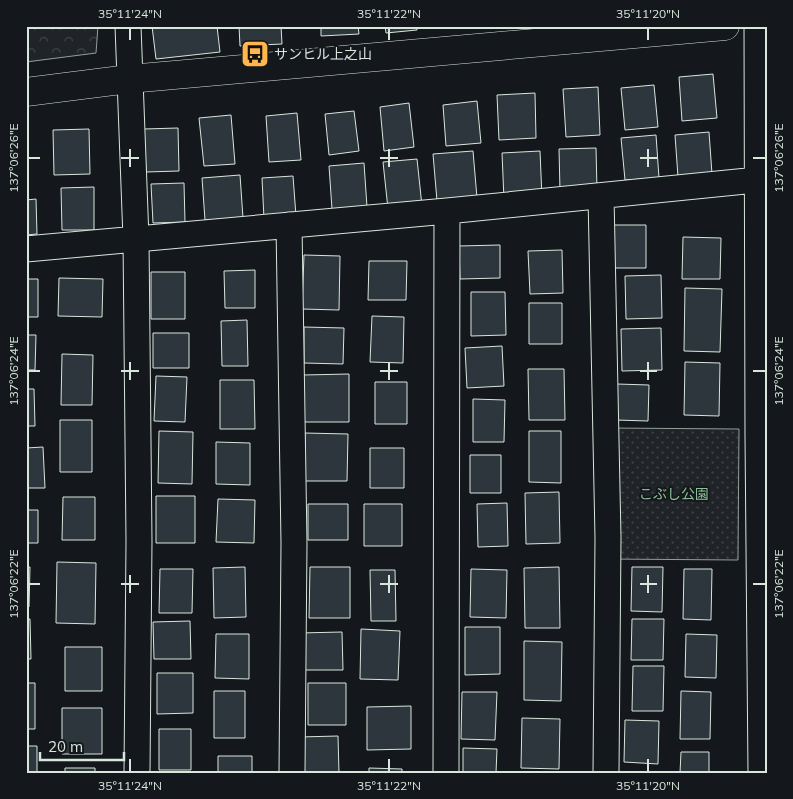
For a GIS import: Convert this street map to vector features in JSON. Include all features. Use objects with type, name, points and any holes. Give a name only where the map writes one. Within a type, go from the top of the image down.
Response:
[{"type":"street","points":[[128,26],[128,79],[136,240],[139,541],[137,773]]},
{"type":"street","points":[[26,92],[128,79],[725,26]]},
{"type":"street","points":[[757,26],[762,179],[758,436],[761,773]]},
{"type":"street","points":[[26,248],[136,240],[447,211],[762,179]]},
{"type":"street","points":[[601,196],[608,538],[606,773]]},
{"type":"street","points":[[446,773],[447,211]]},
{"type":"street","points":[[289,225],[294,543],[292,773]]},
{"type":"green space","points":[[26,26],[98,26],[96,53],[26,62]]},
{"type":"green space","name":"こぶし公園","points":[[609,428],[739,429],[738,560],[608,559]]},
{"type":"building","points":[[152,26],[217,26],[220,52],[156,59]]},
{"type":"building","points":[[239,26],[281,26],[282,44],[240,46]]},
{"type":"building","points":[[321,26],[358,26],[359,34],[321,36]]},
{"type":"building","points":[[385,26],[417,26],[417,30],[386,33]]},
{"type":"building","points":[[713,74],[717,118],[682,121],[679,77]]},
{"type":"building","points":[[654,85],[658,127],[625,130],[621,88]]},
{"type":"building","points":[[598,87],[600,135],[566,137],[563,89]]},
{"type":"building","points":[[535,93],[536,138],[499,140],[497,95]]},
{"type":"building","points":[[477,101],[481,143],[446,146],[443,105]]},
{"type":"building","points":[[409,103],[414,147],[384,151],[380,107]]},
{"type":"building","points":[[354,111],[359,151],[329,155],[325,114]]},
{"type":"building","points":[[297,113],[301,160],[269,162],[266,116]]},
{"type":"building","points":[[231,115],[235,164],[204,166],[199,118]]},
{"type":"building","points":[[178,128],[179,171],[146,172],[144,129]]},
{"type":"building","points":[[89,129],[90,174],[54,175],[53,130]]},
{"type":"building","points":[[709,132],[712,174],[678,177],[675,135]]},
{"type":"building","points":[[656,135],[659,178],[625,180],[621,138]]},
{"type":"building","points":[[596,148],[597,190],[560,191],[559,149]]},
{"type":"building","points":[[473,151],[477,198],[437,201],[433,154]]},
{"type":"building","points":[[540,151],[542,198],[504,200],[502,153]]},
{"type":"building","points":[[417,159],[422,206],[388,209],[383,162]]},
{"type":"building","points":[[364,163],[367,207],[332,209],[329,166]]},
{"type":"building","points":[[240,175],[243,218],[205,220],[202,178]]},
{"type":"building","points":[[293,176],[296,216],[264,219],[262,178]]},
{"type":"building","points":[[184,183],[185,222],[153,223],[151,184]]},
{"type":"building","points":[[94,187],[94,230],[62,230],[61,188]]},
{"type":"building","points":[[36,199],[37,234],[26,235],[26,200]]},
{"type":"building","points":[[612,225],[646,225],[646,268],[612,268]]},
{"type":"building","points":[[683,237],[721,238],[720,279],[682,279]]},
{"type":"building","points":[[500,245],[500,278],[460,279],[459,246]]},
{"type":"building","points":[[562,250],[563,293],[530,294],[528,251]]},
{"type":"building","points":[[304,255],[340,256],[339,310],[302,309]]},
{"type":"building","points":[[369,261],[407,261],[406,300],[368,300]]},
{"type":"building","points":[[255,270],[255,308],[225,308],[224,271]]},
{"type":"building","points":[[151,272],[185,272],[185,319],[151,319]]},
{"type":"building","points":[[661,275],[662,318],[626,319],[625,276]]},
{"type":"building","points":[[59,278],[103,279],[102,317],[58,316]]},
{"type":"building","points":[[26,279],[38,279],[38,317],[26,317]]},
{"type":"building","points":[[685,288],[722,289],[720,352],[684,351]]},
{"type":"building","points":[[471,292],[505,292],[506,335],[471,336]]},
{"type":"building","points":[[529,303],[562,303],[562,344],[529,344]]},
{"type":"building","points":[[372,316],[404,317],[403,363],[370,362]]},
{"type":"building","points":[[247,320],[248,366],[222,366],[221,321]]},
{"type":"building","points":[[304,327],[344,328],[343,364],[304,363]]},
{"type":"building","points":[[661,328],[662,370],[622,371],[621,329]]},
{"type":"building","points":[[153,333],[189,333],[189,368],[153,368]]},
{"type":"building","points":[[26,335],[36,335],[35,370],[26,370]]},
{"type":"building","points":[[502,346],[504,386],[467,388],[465,348]]},
{"type":"building","points":[[62,354],[93,355],[92,405],[61,405]]},
{"type":"building","points":[[685,362],[720,363],[719,416],[684,415]]},
{"type":"building","points":[[528,369],[564,369],[565,420],[529,420]]},
{"type":"building","points":[[349,374],[349,422],[304,422],[303,375]]},
{"type":"building","points":[[156,376],[187,377],[185,422],[154,421]]},
{"type":"building","points":[[220,380],[254,380],[255,429],[220,429]]},
{"type":"building","points":[[375,382],[407,382],[407,424],[375,424]]},
{"type":"building","points":[[617,384],[649,385],[648,421],[616,420]]},
{"type":"building","points":[[26,389],[34,389],[35,426],[26,426]]},
{"type":"building","points":[[473,399],[505,400],[504,442],[473,442]]},
{"type":"building","points":[[60,420],[92,420],[92,472],[60,472]]},
{"type":"building","points":[[159,431],[193,432],[192,484],[158,483]]},
{"type":"building","points":[[529,431],[561,431],[561,483],[529,482]]},
{"type":"building","points":[[305,433],[348,434],[347,481],[305,481]]},
{"type":"building","points":[[216,442],[250,443],[250,485],[216,484]]},
{"type":"building","points":[[43,447],[45,488],[26,488],[26,448]]},
{"type":"building","points":[[370,448],[404,448],[404,488],[370,488]]},
{"type":"building","points":[[470,455],[501,455],[501,493],[470,493]]},
{"type":"building","points":[[559,492],[560,543],[526,544],[525,493]]},
{"type":"building","points":[[156,496],[195,496],[195,543],[156,543]]},
{"type":"building","points":[[63,497],[95,497],[95,540],[62,540]]},
{"type":"building","points":[[218,499],[255,500],[254,543],[216,542]]},
{"type":"building","points":[[507,503],[508,546],[478,547],[477,504]]},
{"type":"building","points":[[308,504],[348,504],[348,540],[308,540]]},
{"type":"building","points":[[364,504],[402,504],[402,546],[364,546]]},
{"type":"building","points":[[26,510],[38,510],[38,543],[26,543]]},
{"type":"building","points":[[57,562],[96,563],[95,624],[56,623]]},
{"type":"building","points":[[26,567],[30,567],[29,607],[26,607]]},
{"type":"building","points":[[245,567],[246,617],[214,618],[213,568]]},
{"type":"building","points":[[310,567],[350,567],[350,618],[309,618]]},
{"type":"building","points":[[559,567],[560,628],[525,628],[524,568]]},
{"type":"building","points":[[632,567],[663,567],[662,612],[631,611]]},
{"type":"building","points":[[160,569],[193,569],[192,613],[159,613]]},
{"type":"building","points":[[471,569],[507,570],[506,618],[470,617]]},
{"type":"building","points":[[684,569],[712,569],[711,620],[683,619]]},
{"type":"building","points":[[370,570],[395,570],[396,621],[371,621]]},
{"type":"building","points":[[26,619],[30,619],[31,659],[26,659]]},
{"type":"building","points":[[632,619],[664,619],[663,660],[631,660]]},
{"type":"building","points":[[190,621],[191,659],[154,659],[153,622]]},
{"type":"building","points":[[465,627],[500,627],[500,674],[465,675]]},
{"type":"building","points":[[361,629],[400,631],[398,680],[360,679]]},
{"type":"building","points":[[342,632],[343,670],[300,670],[299,633]]},
{"type":"building","points":[[216,634],[249,634],[249,679],[215,678]]},
{"type":"building","points":[[686,634],[717,635],[716,678],[685,677]]},
{"type":"building","points":[[524,641],[562,642],[561,701],[524,700]]},
{"type":"building","points":[[65,647],[102,647],[102,691],[65,691]]},
{"type":"building","points":[[633,666],[664,666],[663,711],[632,711]]},
{"type":"building","points":[[157,673],[193,673],[193,713],[157,714]]},
{"type":"building","points":[[26,683],[35,683],[35,729],[26,729]]},
{"type":"building","points":[[308,683],[346,683],[346,725],[308,725]]},
{"type":"building","points":[[214,691],[245,691],[245,738],[214,738]]},
{"type":"building","points":[[681,691],[711,692],[710,739],[680,739]]},
{"type":"building","points":[[462,692],[497,692],[495,740],[461,739]]},
{"type":"building","points":[[411,706],[411,749],[367,750],[367,707]]},
{"type":"building","points":[[62,708],[102,708],[102,754],[62,754]]},
{"type":"building","points":[[522,718],[560,719],[559,769],[521,768]]},
{"type":"building","points":[[625,720],[659,721],[658,764],[624,762]]},
{"type":"building","points":[[159,729],[191,729],[191,770],[159,770]]},
{"type":"building","points":[[338,736],[339,773],[300,773],[299,737]]},
{"type":"building","points":[[26,746],[37,746],[37,773],[26,773]]},
{"type":"building","points":[[463,748],[497,749],[496,773],[463,773]]},
{"type":"building","points":[[681,752],[709,752],[709,773],[680,773]]},
{"type":"building","points":[[218,756],[252,756],[252,773],[218,773]]},
{"type":"building","points":[[65,768],[95,768],[95,773],[65,773]]},
{"type":"building","points":[[369,768],[402,769],[402,773],[369,773]]},
{"type":"place","name":"サンヒル上之山","points":[[255,54]]}]
